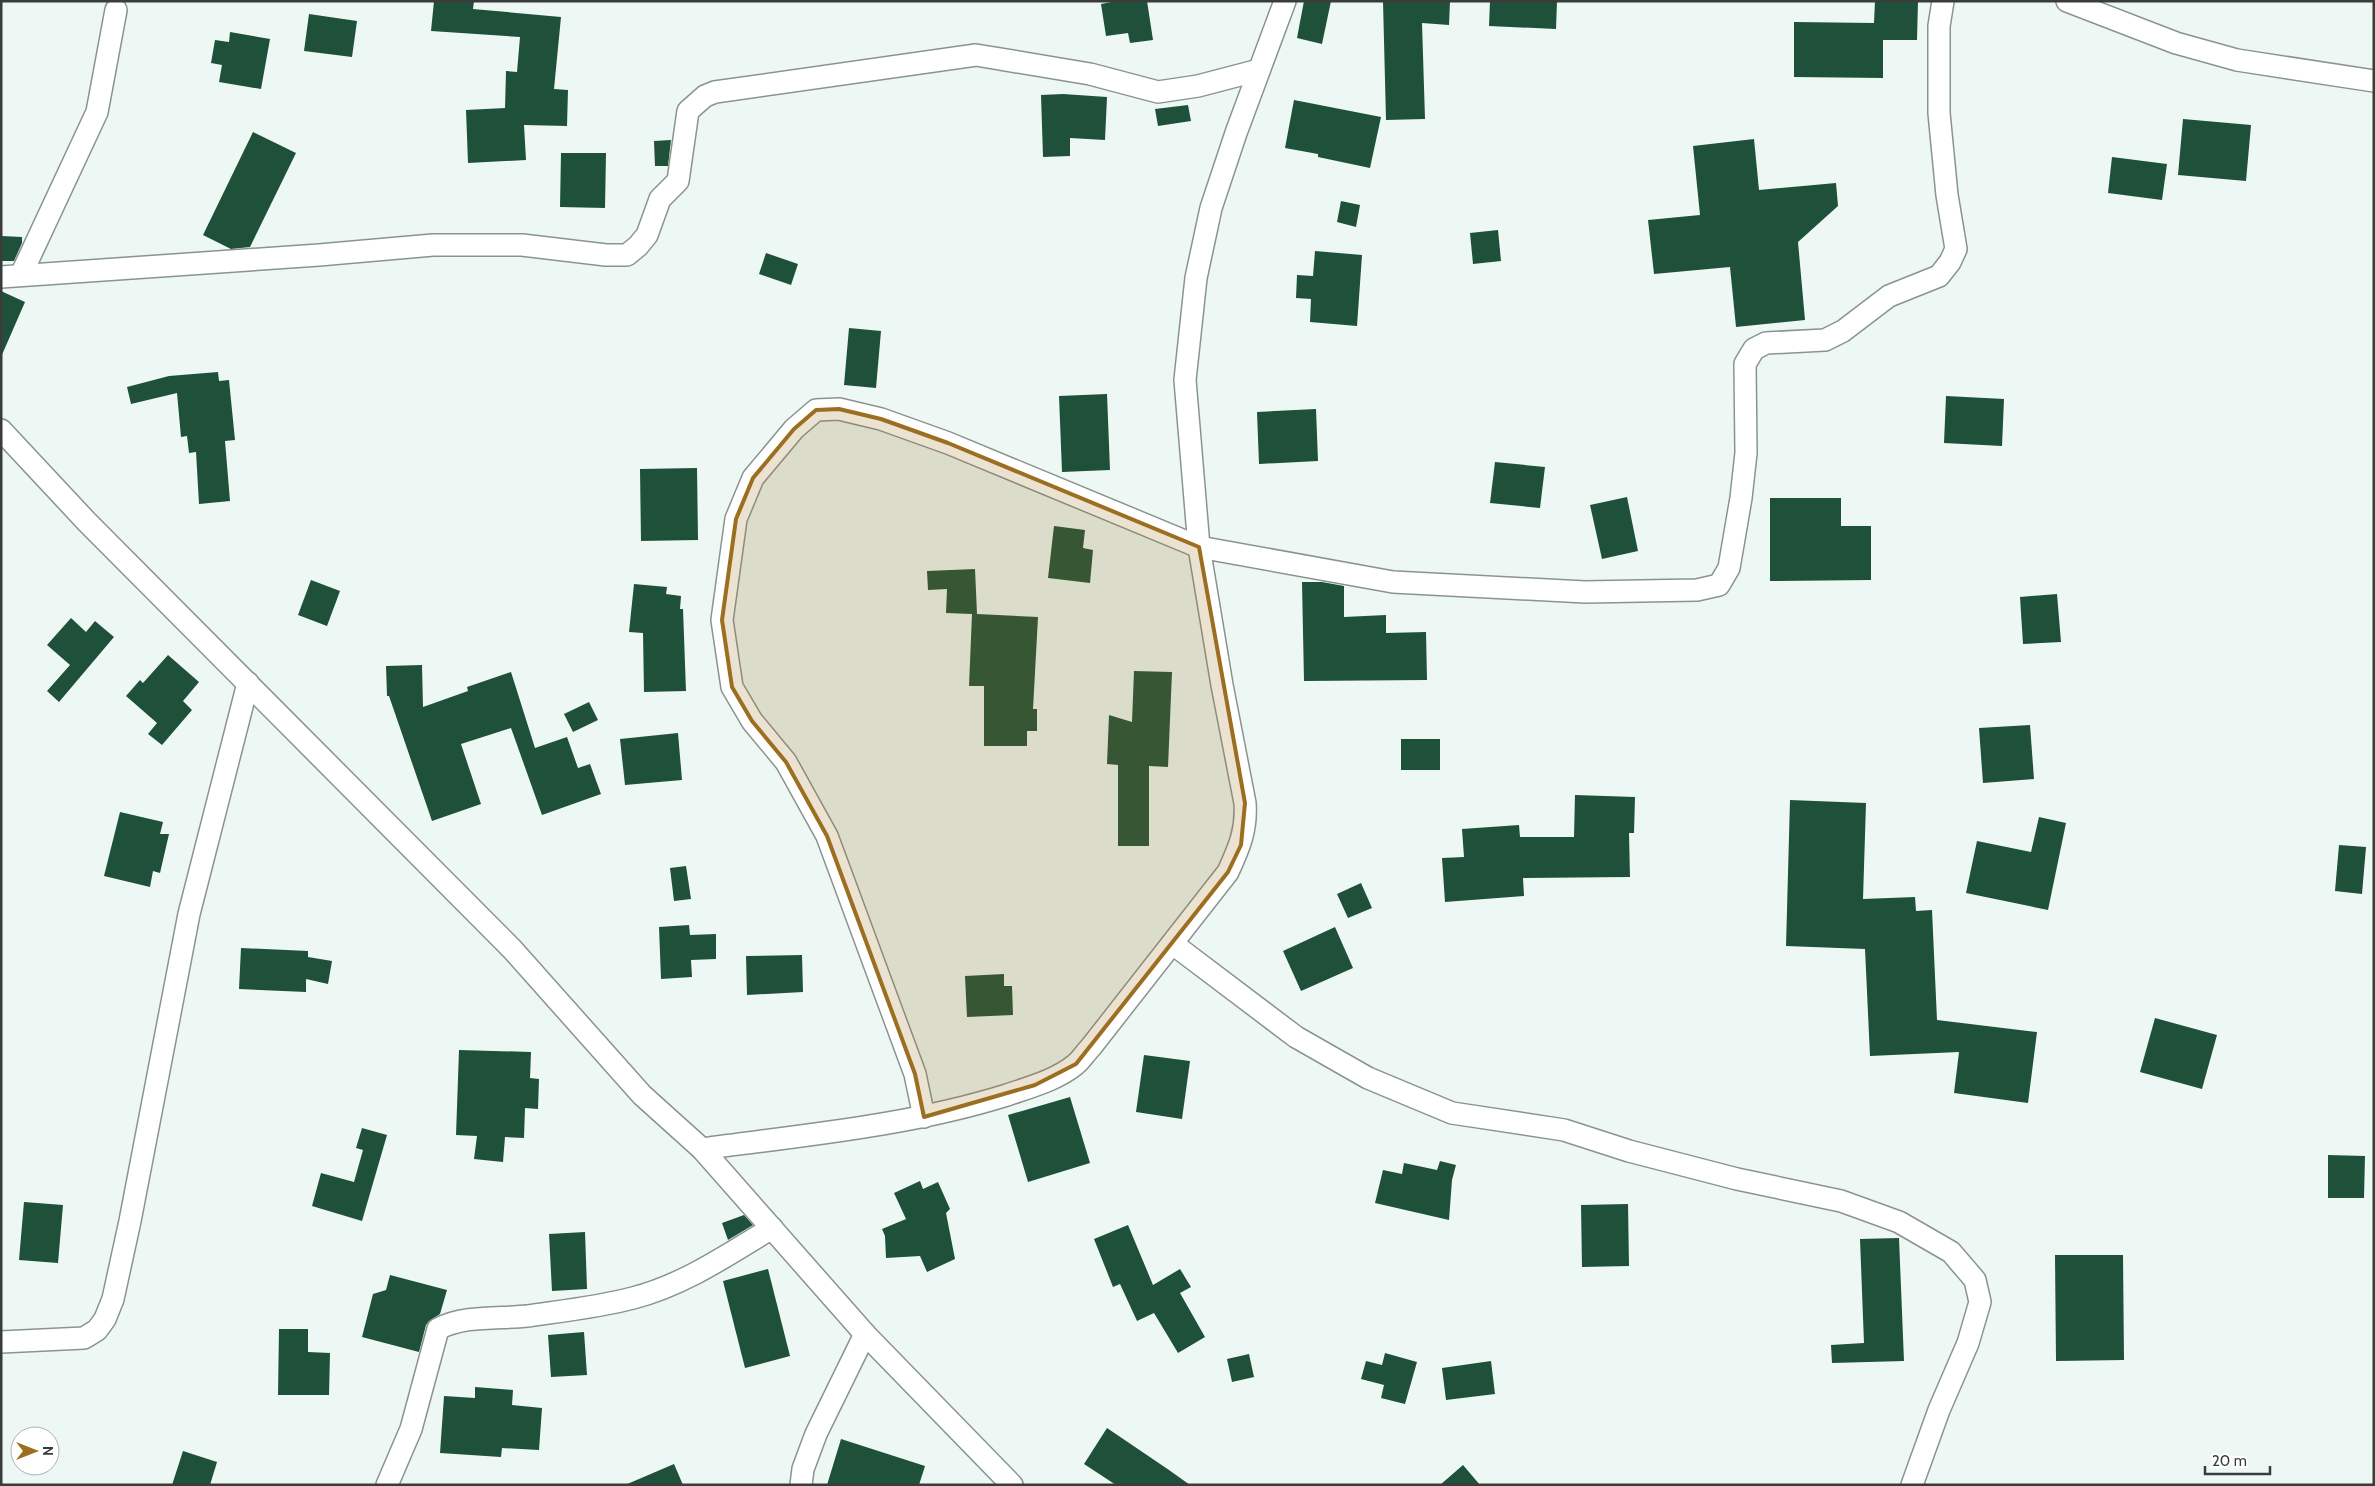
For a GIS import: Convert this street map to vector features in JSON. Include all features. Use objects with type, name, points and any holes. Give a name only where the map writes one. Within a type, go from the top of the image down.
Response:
[{"type":"street","points":[[702,1149],[924,1117],[980,1103],[1035,1086],[1076,1064],[1173,944],[1228,872],[1241,845],[1246,822],[1239,764],[1222,685],[1199,547],[1185,380],[1196,278],[1211,208],[1285,1]]},
{"type":"street","points":[[924,1117],[915,1074],[827,836],[786,762],[752,721],[732,688],[722,620],[736,519],[752,478],[794,429],[816,410],[839,409],[881,420],[948,443],[1199,547],[1392,582],[1585,592],[1697,590],[1719,585],[1729,568],[1741,498],[1746,453],[1745,364],[1754,349],[1766,342],[1825,340],[1843,331],[1889,296],[1939,276],[1956,249],[1939,113],[1939,26],[1943,1]]},
{"type":"street","points":[[2067,1],[2176,43],[2236,60],[2374,81]]},
{"type":"street","points":[[11,276],[97,112],[116,10]]},
{"type":"street","points":[[11,276],[319,255],[433,244],[522,244],[606,254],[627,254],[638,246],[647,234],[660,198],[678,182],[688,111],[705,96],[715,92],[976,55],[1090,74],[1158,92],[1198,86],[1259,70]]},
{"type":"street","points":[[1,430],[86,522],[512,949],[642,1095],[702,1149],[865,1334],[1012,1485]]},
{"type":"street","points":[[1,1342],[84,1338],[96,1330],[105,1318],[112,1299],[130,1220],[189,914],[248,683]]},
{"type":"street","points":[[1173,944],[1296,1037],[1368,1078],[1452,1113],[1564,1130],[1628,1151],[1737,1179],[1841,1201],[1899,1222],[1951,1252],[1974,1280],[1980,1302],[1968,1343],[1939,1410],[1912,1485]]},
{"type":"street","points":[[387,1485],[411,1429],[438,1329],[450,1323],[528,1316],[633,1298],[674,1284],[700,1272],[772,1228]]},
{"type":"street","points":[[801,1485],[804,1468],[816,1434],[865,1334]]},
{"type":"highlighted area","points":[[839,409],[881,419],[948,443],[1199,547],[1245,803],[1241,845],[1228,872],[1076,1064],[1035,1085],[924,1117],[915,1074],[827,836],[786,762],[752,721],[732,687],[722,620],[736,519],[753,478],[794,429],[816,410]]},
{"type":"building","points":[[434,1],[474,1],[473,9],[561,17],[554,89],[568,90],[567,126],[524,125],[526,160],[468,163],[466,110],[505,108],[506,71],[517,72],[520,37],[431,31]]},
{"type":"building","points":[[1117,1],[1147,1],[1153,40],[1130,43],[1128,33],[1106,36],[1101,4]]},
{"type":"building","points":[[1304,1],[1331,1],[1322,44],[1297,38]]},
{"type":"building","points":[[1383,1],[1450,1],[1449,25],[1422,23],[1425,119],[1386,120]]},
{"type":"building","points":[[1490,1],[1557,1],[1556,29],[1489,26]]},
{"type":"building","points":[[1875,1],[1918,1],[1917,40],[1883,40],[1883,78],[1794,77],[1794,22],[1874,23]]},
{"type":"building","points":[[309,14],[357,21],[352,57],[304,51]]},
{"type":"building","points":[[230,32],[270,39],[261,89],[219,82],[222,65],[211,63],[215,40],[229,42]]},
{"type":"building","points":[[1063,94],[1107,97],[1105,140],[1070,138],[1070,156],[1043,157],[1041,95]]},
{"type":"building","points":[[1294,100],[1381,117],[1370,168],[1318,157],[1318,154],[1285,148]]},
{"type":"building","points":[[1188,105],[1191,121],[1158,126],[1155,109]]},
{"type":"building","points":[[2183,119],[2251,125],[2246,181],[2178,175]]},
{"type":"building","points":[[253,132],[296,153],[250,247],[231,249],[203,235]]},
{"type":"building","points":[[1754,139],[1759,190],[1836,183],[1838,206],[1798,242],[1805,320],[1736,327],[1730,267],[1654,274],[1648,220],[1700,215],[1693,146]]},
{"type":"building","points":[[671,140],[668,166],[655,166],[654,141]]},
{"type":"building","points":[[561,153],[606,153],[605,208],[560,207]]},
{"type":"building","points":[[2112,157],[2167,164],[2162,200],[2108,193]]},
{"type":"building","points":[[1341,201],[1360,205],[1356,227],[1337,222]]},
{"type":"building","points":[[1498,230],[1501,261],[1473,264],[1470,233]]},
{"type":"building","points":[[1,236],[22,237],[22,243],[14,261],[1,261]]},
{"type":"building","points":[[1315,251],[1362,255],[1357,326],[1310,322],[1311,299],[1296,298],[1297,275],[1313,276]]},
{"type":"building","points":[[766,253],[798,264],[791,285],[759,274]]},
{"type":"building","points":[[1,291],[25,302],[1,357]]},
{"type":"building","points":[[849,328],[881,331],[876,388],[844,385]]},
{"type":"building","points":[[218,372],[219,381],[229,380],[235,440],[225,441],[230,501],[199,504],[196,452],[189,453],[187,436],[181,437],[177,393],[131,404],[127,387],[169,376]]},
{"type":"building","points":[[1107,394],[1110,470],[1062,472],[1059,396]]},
{"type":"building","points":[[1946,396],[2004,399],[2002,446],[1944,443]]},
{"type":"building","points":[[1316,409],[1318,461],[1259,464],[1257,412]]},
{"type":"building","points":[[1495,462],[1545,467],[1540,508],[1490,503]]},
{"type":"building","points":[[697,468],[698,540],[641,541],[640,469]]},
{"type":"building","points":[[1627,497],[1638,551],[1602,559],[1590,505]]},
{"type":"building","points":[[1770,498],[1841,498],[1841,526],[1871,526],[1871,580],[1770,581]]},
{"type":"building","points":[[1054,526],[1085,530],[1083,548],[1093,550],[1090,583],[1048,578]]},
{"type":"building","points":[[975,569],[977,614],[1038,617],[1033,709],[1037,709],[1037,731],[1027,731],[1027,746],[984,746],[984,686],[969,686],[972,614],[946,613],[947,589],[928,590],[927,571]]},
{"type":"building","points":[[311,580],[340,591],[327,626],[298,615]]},
{"type":"building","points":[[1302,582],[1322,582],[1344,586],[1344,617],[1386,615],[1386,633],[1426,632],[1427,680],[1304,681]]},
{"type":"building","points":[[634,584],[667,587],[666,594],[681,596],[680,609],[683,609],[686,691],[644,692],[643,633],[629,632]]},
{"type":"building","points":[[2057,594],[2061,642],[2023,644],[2020,597]]},
{"type":"building","points":[[71,618],[86,632],[95,621],[114,637],[59,702],[47,691],[70,665],[47,645]]},
{"type":"building","points":[[168,655],[199,682],[183,701],[192,710],[162,745],[148,734],[157,723],[126,696],[140,680],[143,683]]},
{"type":"building","points":[[422,665],[423,707],[468,691],[467,687],[511,672],[535,748],[567,737],[578,768],[590,764],[601,794],[542,815],[511,728],[461,744],[481,804],[432,821],[389,696],[387,696],[386,666]]},
{"type":"building","points":[[1134,671],[1172,672],[1168,767],[1149,766],[1149,846],[1118,846],[1118,765],[1107,764],[1109,715],[1132,722]]},
{"type":"building","points":[[589,702],[598,720],[573,732],[564,714]]},
{"type":"building","points":[[2030,725],[2034,779],[1983,783],[1979,728]]},
{"type":"building","points":[[678,733],[682,780],[625,785],[620,739]]},
{"type":"building","points":[[1401,739],[1440,739],[1440,770],[1401,770]]},
{"type":"building","points":[[1575,795],[1635,797],[1634,833],[1629,833],[1630,877],[1523,878],[1524,896],[1445,902],[1442,858],[1464,857],[1462,829],[1519,825],[1520,837],[1574,837]]},
{"type":"building","points":[[1790,800],[1866,803],[1863,899],[1915,897],[1916,911],[1932,910],[1937,1020],[2037,1032],[2028,1103],[1954,1093],[1959,1052],[1870,1056],[1865,949],[1786,946]]},
{"type":"building","points":[[120,812],[163,822],[160,834],[169,834],[160,873],[153,871],[150,887],[104,876]]},
{"type":"building","points":[[2039,817],[2066,823],[2048,910],[1966,893],[1977,841],[2031,852]]},
{"type":"building","points":[[2339,845],[2366,847],[2362,894],[2335,891]]},
{"type":"building","points":[[686,866],[691,899],[674,901],[670,868]]},
{"type":"building","points":[[1361,883],[1372,908],[1348,918],[1337,894]]},
{"type":"building","points":[[689,925],[690,935],[716,934],[716,959],[691,960],[692,977],[661,979],[659,927]]},
{"type":"building","points":[[1335,927],[1353,968],[1301,991],[1283,951]]},
{"type":"building","points":[[241,948],[308,951],[308,957],[332,961],[328,984],[306,979],[306,992],[239,989]]},
{"type":"building","points":[[802,955],[803,992],[747,995],[746,956]]},
{"type":"building","points":[[1004,974],[1004,986],[1012,986],[1013,1015],[967,1017],[965,976]]},
{"type":"building","points":[[2155,1018],[2217,1035],[2202,1089],[2140,1072]]},
{"type":"building","points":[[459,1050],[531,1052],[530,1078],[539,1079],[538,1109],[525,1108],[524,1138],[505,1137],[503,1162],[474,1159],[477,1136],[456,1135]]},
{"type":"building","points":[[1144,1055],[1190,1061],[1182,1119],[1136,1112]]},
{"type":"building","points":[[1070,1097],[1090,1163],[1028,1182],[1008,1115]]},
{"type":"building","points":[[362,1128],[387,1135],[362,1221],[312,1206],[321,1173],[354,1182],[363,1150],[356,1148]]},
{"type":"building","points":[[2328,1155],[2365,1156],[2364,1198],[2328,1198]]},
{"type":"building","points":[[1440,1161],[1456,1165],[1452,1180],[1449,1220],[1375,1203],[1383,1170],[1402,1174],[1404,1163],[1437,1170]]},
{"type":"building","points":[[920,1181],[923,1189],[938,1182],[950,1209],[946,1213],[955,1259],[927,1272],[920,1256],[886,1258],[885,1236],[882,1229],[906,1219],[894,1193]]},
{"type":"building","points":[[24,1202],[63,1205],[58,1263],[19,1260]]},
{"type":"building","points":[[1628,1204],[1629,1266],[1582,1267],[1581,1205]]},
{"type":"building","points":[[744,1215],[753,1225],[728,1240],[722,1223]]},
{"type":"building","points":[[1128,1225],[1153,1285],[1180,1269],[1191,1287],[1180,1293],[1205,1337],[1178,1353],[1154,1313],[1137,1321],[1120,1284],[1113,1287],[1094,1239]]},
{"type":"building","points":[[585,1232],[587,1289],[552,1291],[549,1234]]},
{"type":"building","points":[[1899,1238],[1904,1361],[1832,1363],[1831,1345],[1864,1343],[1860,1239]]},
{"type":"building","points":[[2055,1255],[2123,1255],[2124,1360],[2056,1361]]},
{"type":"building","points":[[768,1269],[790,1356],[745,1368],[723,1281]]},
{"type":"building","points":[[390,1275],[447,1290],[440,1314],[426,1325],[419,1352],[362,1337],[373,1294],[386,1290]]},
{"type":"building","points":[[279,1329],[308,1329],[308,1352],[330,1353],[329,1395],[278,1395]]},
{"type":"building","points":[[584,1332],[587,1375],[551,1377],[548,1335]]},
{"type":"building","points":[[1385,1353],[1417,1362],[1405,1404],[1381,1398],[1384,1385],[1361,1379],[1366,1361],[1382,1365]]},
{"type":"building","points":[[1249,1354],[1254,1377],[1232,1382],[1227,1359]]},
{"type":"building","points":[[1491,1361],[1495,1394],[1446,1400],[1442,1368]]},
{"type":"building","points":[[475,1387],[513,1390],[512,1405],[542,1408],[539,1450],[502,1448],[501,1457],[440,1453],[444,1396],[475,1398]]},
{"type":"building","points":[[1107,1428],[1190,1485],[1116,1485],[1084,1464]]},
{"type":"building","points":[[841,1439],[925,1466],[919,1485],[827,1485]]},
{"type":"building","points":[[183,1451],[217,1462],[210,1485],[172,1485]]},
{"type":"building","points":[[674,1464],[683,1485],[625,1485]]},
{"type":"building","points":[[1463,1465],[1480,1485],[1440,1485]]}]
